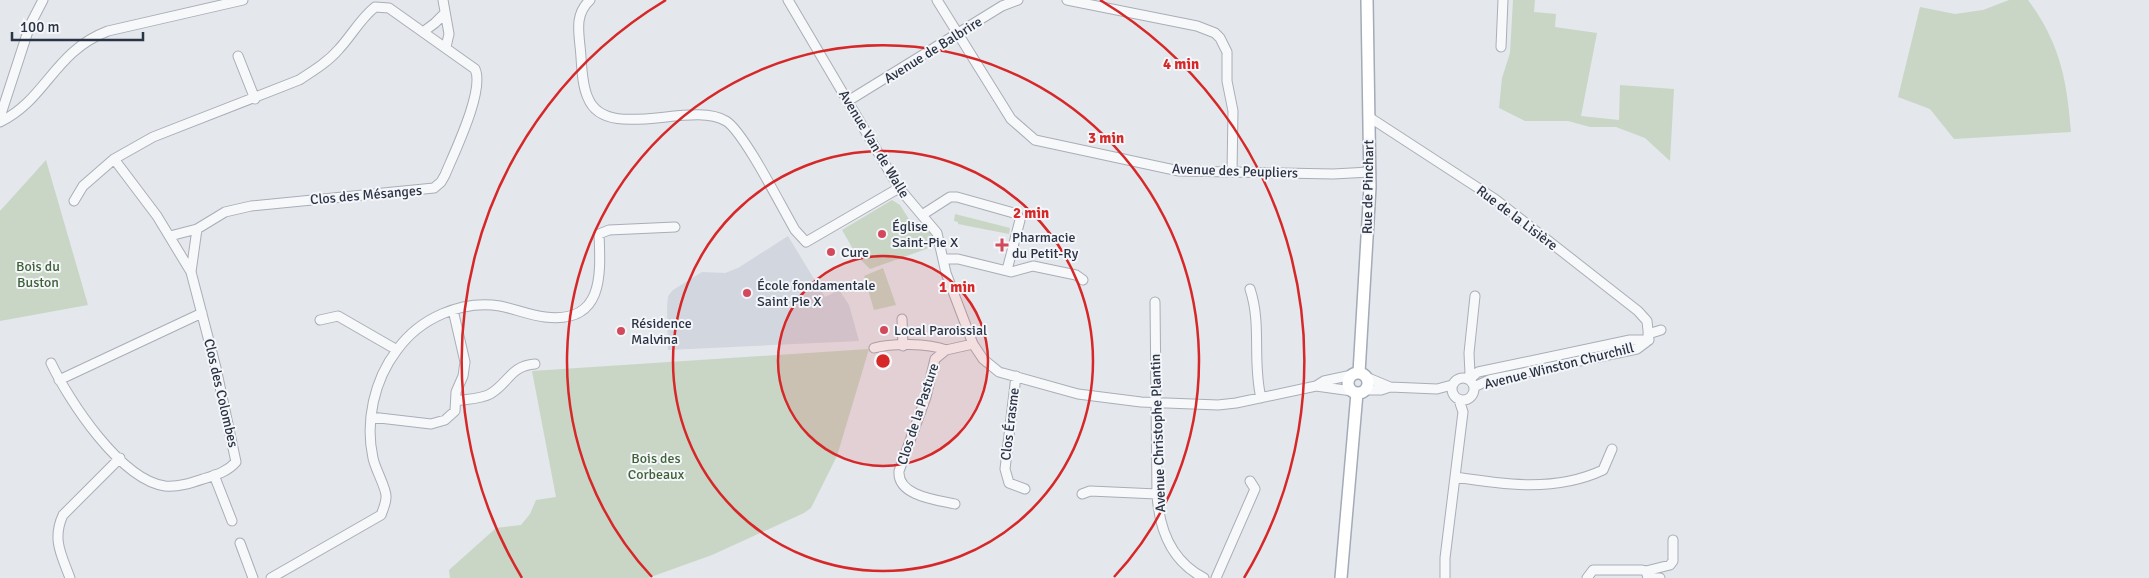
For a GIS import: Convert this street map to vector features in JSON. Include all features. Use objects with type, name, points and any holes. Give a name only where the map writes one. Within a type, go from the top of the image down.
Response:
[{"type":"main road","name":"Rue de Pinchart","points":[[1359,375],[1370,172],[1367,0]]},
{"type":"main road","points":[[1341,578],[1358,391],[1368,383],[1359,375],[1349,383],[1358,391]]},
{"type":"street","points":[[0,117],[30,25],[43,0]]},
{"type":"street","points":[[0,122],[17,113],[62,61],[87,41],[108,31],[217,4],[244,0]]},
{"type":"street","points":[[443,0],[449,34],[446,47]]},
{"type":"street","points":[[590,0],[579,16],[578,33],[586,94],[596,110],[613,118],[702,115],[724,120],[738,133],[795,230],[806,242],[899,188]]},
{"type":"street","name":"Avenue Van de Walle","points":[[788,0],[899,188],[937,233],[949,280],[978,354],[999,372],[1078,394],[1141,402],[1218,405],[1316,386],[1358,391],[1381,390],[1390,387]]},
{"type":"street","name":"Avenue des Peupliers","points":[[936,0],[1011,119],[1035,140],[1167,169],[1333,174],[1370,172]]},
{"type":"street","name":"Avenue de Balbrire","points":[[848,101],[1002,6],[1018,0]]},
{"type":"street","points":[[1067,0],[1095,3],[1197,26],[1210,31],[1220,38],[1227,52],[1227,80],[1233,111],[1232,172]]},
{"type":"street","points":[[1501,47],[1503,0]]},
{"type":"street","name":"Clos des Mésanges","points":[[74,201],[83,186],[114,159],[153,137],[299,80],[319,67],[339,49],[363,16],[375,7],[389,8],[472,66],[478,80],[459,140],[445,175],[437,187],[420,191],[251,206],[225,212],[197,229],[170,236]]},
{"type":"street","points":[[423,32],[435,24],[445,13]]},
{"type":"street","points":[[238,56],[255,98]]},
{"type":"street","name":"Rue de la Lisière","points":[[1369,117],[1495,200],[1638,311],[1646,321],[1648,337]]},
{"type":"street","points":[[114,159],[170,236],[191,272]]},
{"type":"street","points":[[922,215],[950,197],[958,197],[1016,214],[1020,220],[1006,270]]},
{"type":"street","points":[[271,578],[381,516],[387,496],[373,458],[370,435],[375,393],[396,350],[424,324],[453,310],[473,306],[490,305],[557,318],[580,313],[589,305],[596,292],[601,270],[599,234],[609,230],[675,227]]},
{"type":"street","points":[[191,272],[192,248],[197,229]]},
{"type":"street","points":[[944,259],[958,259],[1013,272],[1034,266],[1076,275],[1083,280]]},
{"type":"street","name":"Clos des Colombes","points":[[50,363],[81,417],[120,458],[141,476],[166,486],[186,485],[231,468],[236,462],[236,457],[191,272]]},
{"type":"street","points":[[1250,289],[1256,308],[1256,378],[1261,398]]},
{"type":"street","points":[[1454,393],[1468,381],[1470,374],[1468,362],[1475,296]]},
{"type":"street","name":"Avenue Christophe Plantin","points":[[1155,302],[1157,494],[1161,523],[1169,545],[1182,561],[1204,578]]},
{"type":"street","points":[[371,417],[423,424],[445,420],[455,411],[456,392],[463,376],[465,362],[453,310]]},
{"type":"street","points":[[59,380],[202,313]]},
{"type":"street","points":[[320,320],[338,316],[396,350]]},
{"type":"street","points":[[902,319],[903,346]]},
{"type":"street","points":[[1648,337],[1661,330]]},
{"type":"street","name":"Avenue Winston Churchill","points":[[1468,381],[1478,372],[1648,337]]},
{"type":"street","name":"Avenue Winston Churchill","points":[[1468,381],[1489,380],[1637,349],[1648,337]]},
{"type":"street","name":"Clos de la Pasture","points":[[955,504],[914,493],[907,489],[899,476],[900,466],[926,397],[935,359],[946,350],[974,344]]},
{"type":"street","points":[[874,348],[886,345],[930,345],[946,350]]},
{"type":"street","name":"Avenue Winston Churchill","points":[[1468,362],[1478,372]]},
{"type":"street","points":[[456,401],[489,394],[499,387],[511,372],[535,364]]},
{"type":"street","points":[[1359,375],[1390,387],[1437,389],[1469,399]]},
{"type":"street","name":"Avenue Van de Walle","points":[[1316,386],[1324,380],[1359,375]]},
{"type":"street","name":"Clos Érasme","points":[[1016,376],[1005,469],[1009,483],[1025,489]]},
{"type":"street","points":[[1445,578],[1449,515],[1456,477],[1463,412],[1473,394],[1468,381]]},
{"type":"street","points":[[1454,393],[1463,412]]},
{"type":"street","points":[[1456,477],[1513,486],[1546,485],[1571,481],[1603,470],[1612,449]]},
{"type":"street","points":[[70,578],[58,544],[56,531],[59,523],[63,515],[120,458]]},
{"type":"street","points":[[214,475],[232,521]]},
{"type":"street","points":[[1216,578],[1255,489],[1250,481]]},
{"type":"street","points":[[1082,494],[1090,491],[1157,494]]},
{"type":"street","points":[[1647,575],[1673,562],[1673,540]]},
{"type":"street","points":[[240,543],[253,578]]},
{"type":"street","points":[[1587,578],[1593,570],[1660,578]]},
{"type":"shaded area","name":"École fondamentale Saint Pie X","points":[[788,236],[825,297],[839,290],[849,305],[859,341],[668,350],[667,307],[668,296],[673,290],[702,272],[725,273],[738,268]]},
{"type":"green space","points":[[1513,0],[1535,0],[1534,12],[1556,14],[1555,27],[1597,33],[1581,116],[1619,120],[1620,85],[1674,89],[1670,161],[1645,138],[1616,127],[1590,127],[1568,121],[1525,121],[1499,108],[1502,78],[1510,53]]},
{"type":"green space","points":[[2009,0],[2028,0],[2048,31],[2055,47],[2064,79],[2071,132],[1954,139],[1930,109],[1898,97],[1920,7],[1955,14],[1983,10]]},
{"type":"green space","name":"Bois du Buston","points":[[46,160],[88,305],[0,321],[0,211]]},
{"type":"green space","points":[[892,200],[900,205],[912,224],[921,225],[931,231],[934,243],[929,248],[870,269],[857,256],[842,230]]},
{"type":"green space","points":[[955,214],[1010,228],[1009,234],[958,224],[958,222],[954,221]]},
{"type":"green space","points":[[883,268],[896,305],[874,310],[864,276]]},
{"type":"green space","name":"Bois des Corbeaux","points":[[869,349],[837,456],[811,508],[804,513],[712,555],[648,578],[450,578],[449,570],[496,528],[521,525],[530,514],[536,500],[556,497],[532,371]]},
{"type":"place","name":"Église Saint-Pie X","points":[[882,234]]},
{"type":"place","name":"Pharmacie du Petit-Ry","points":[[1002,245]]},
{"type":"place","name":"Cure","points":[[831,252]]},
{"type":"place","name":"École fondamentale Saint Pie X","points":[[747,293]]},
{"type":"place","name":"Local Paroissial","points":[[884,330]]},
{"type":"place","name":"Résidence Malvina","points":[[621,331]]}]
